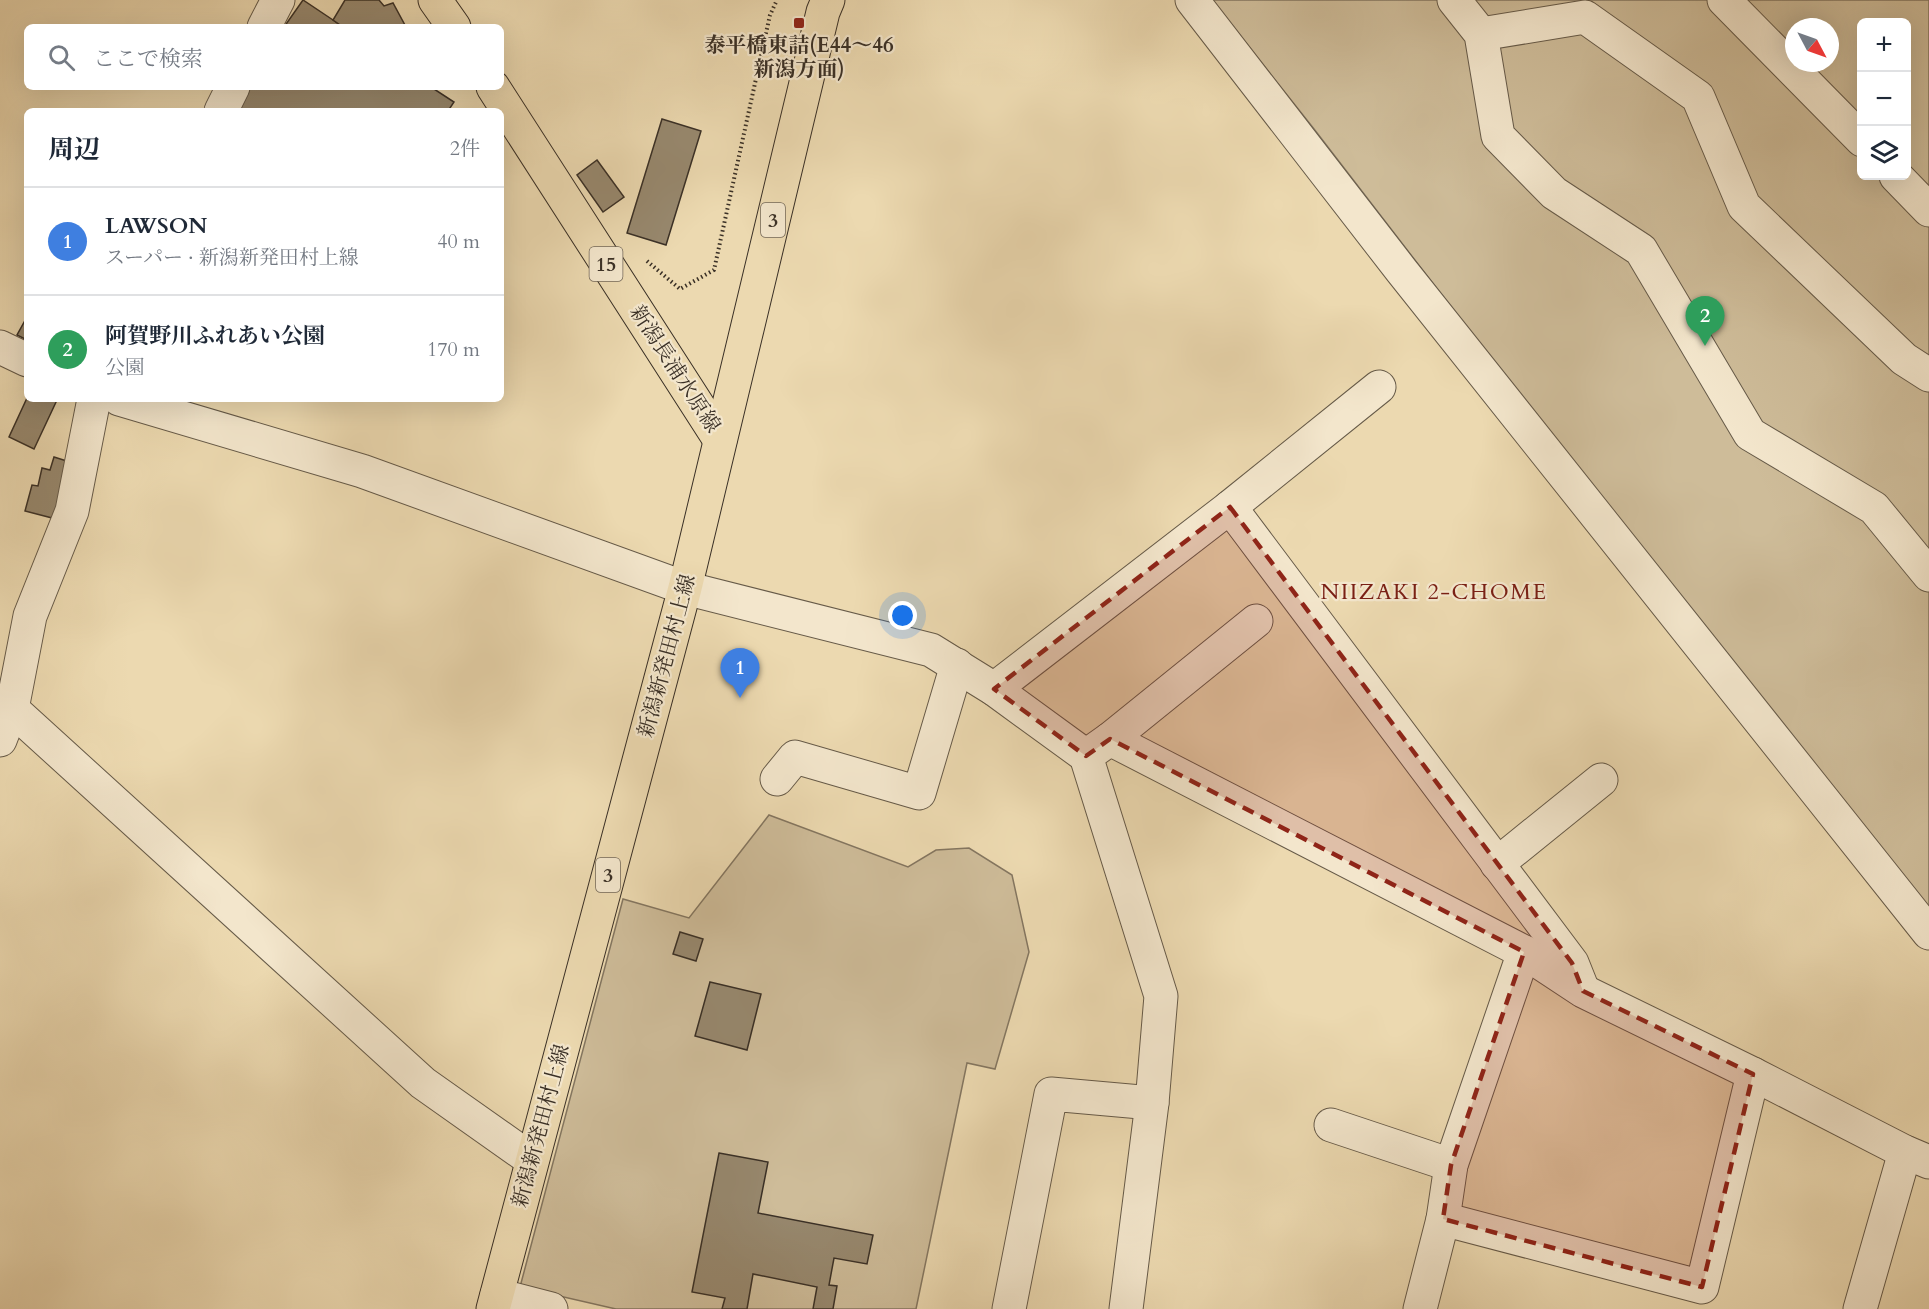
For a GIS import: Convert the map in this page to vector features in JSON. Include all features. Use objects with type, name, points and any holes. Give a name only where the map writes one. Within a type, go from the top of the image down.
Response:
[{"type":"main road","points":[[435,0],[452,24]]},
{"type":"main road","name":"新潟新発田村上線","points":[[495,1302],[685,588],[823,12],[828,0]]},
{"type":"main road","name":"新潟長浦水原線","points":[[494,90],[720,440]]},
{"type":"street","points":[[266,24],[278,0]]},
{"type":"street","points":[[1192,0],[1401,270],[1929,933]]},
{"type":"street","points":[[1454,0],[1481,34],[1498,136],[1554,193],[1641,250],[1750,434],[1874,508],[1929,575]]},
{"type":"street","points":[[1724,0],[1857,135]]},
{"type":"street","points":[[1481,34],[1585,16],[1698,97],[1744,207],[1904,359],[1929,375]]},
{"type":"street","points":[[222,108],[232,90]]},
{"type":"street","points":[[1900,180],[1929,210]]},
{"type":"street","points":[[0,347],[24,359]]},
{"type":"street","points":[[994,689],[1230,507],[1379,387]]},
{"type":"street","points":[[0,740],[12,709],[30,616],[72,511],[93,402]]},
{"type":"street","points":[[129,402],[362,471],[685,588],[931,650],[1098,748],[1524,952],[1583,991],[1917,1157],[1860,1309]]},
{"type":"street","points":[[1230,507],[1572,963],[1583,991]]},
{"type":"street","points":[[1098,748],[1256,621]]},
{"type":"street","points":[[777,779],[795,757],[919,793],[957,665]]},
{"type":"street","points":[[12,709],[423,1083],[532,1160]]},
{"type":"street","points":[[1098,748],[1161,996],[1152,1103],[1126,1309]]},
{"type":"street","points":[[1497,864],[1601,780]]},
{"type":"street","points":[[1420,1309],[1443,1219],[1451,1164],[1524,952]]},
{"type":"street","points":[[1443,1219],[1702,1287],[1753,1074]]},
{"type":"street","points":[[1009,1309],[1051,1094],[1152,1103]]},
{"type":"street","points":[[1331,1125],[1451,1164]]},
{"type":"street","points":[[495,1302],[551,1309]]},
{"type":"path","points":[[644,258],[680,289],[714,270],[770,15],[777,0]]},
{"type":"highlighted area","points":[[1230,507],[1572,963],[1583,991],[1753,1074],[1702,1287],[1443,1219],[1451,1165],[1524,952],[1110,739],[1086,756],[994,689]]},
{"type":"shaded area","points":[[1212,0],[1929,0],[1929,918],[1612,516]]},
{"type":"shaded area","points":[[769,815],[908,867],[936,850],[969,848],[1012,875],[1029,952],[995,1069],[967,1063],[916,1309],[616,1309],[520,1287],[623,899],[689,918]]},
{"type":"building","points":[[303,0],[339,24],[286,24]]},
{"type":"building","points":[[345,0],[379,0],[384,6],[393,3],[404,24],[339,24],[333,20]]},
{"type":"building","points":[[242,90],[436,90],[454,102],[450,108],[234,108]]},
{"type":"building","points":[[662,119],[701,131],[666,245],[627,233]]},
{"type":"building","points":[[597,160],[624,197],[603,212],[577,175]]},
{"type":"building","points":[[24,322],[24,338],[17,335]]},
{"type":"building","points":[[25,402],[56,402],[34,449],[9,437]]},
{"type":"building","points":[[54,457],[70,462],[56,519],[25,511],[32,485],[38,486],[42,468],[50,470]]},
{"type":"building","points":[[680,932],[703,939],[696,961],[673,954]]},
{"type":"building","points":[[710,982],[761,994],[747,1050],[695,1036]]},
{"type":"building","points":[[719,1153],[768,1162],[758,1213],[873,1235],[867,1264],[834,1258],[829,1285],[837,1286],[833,1309],[813,1309],[817,1287],[753,1274],[747,1309],[722,1309],[725,1298],[692,1292]]},
{"type":"place","name":"泰平橋東詰(E44～46 新潟方面)","points":[[799,23]]},
{"type":"place","name":"阿賀野川ふれあい公園","points":[[1705,346]]},
{"type":"place","name":"LAWSON","points":[[740,698]]},
{"type":"district","name":"NIIZAKI 2-CHOME","points":[[1434,592]]}]
